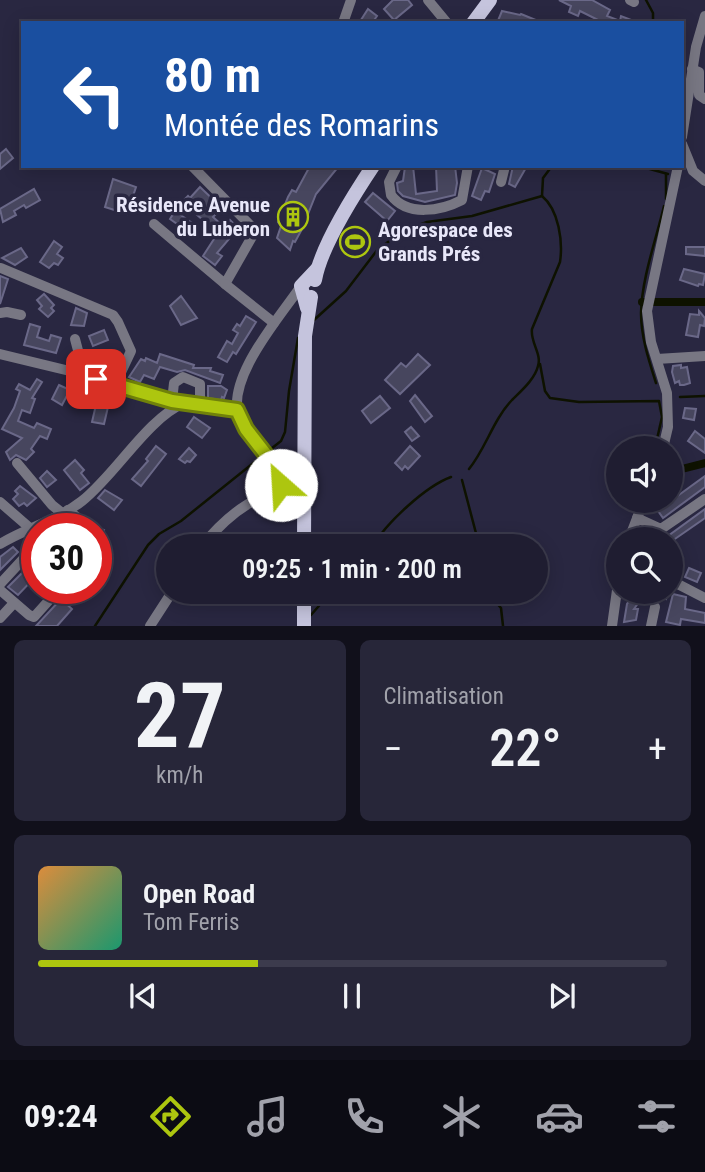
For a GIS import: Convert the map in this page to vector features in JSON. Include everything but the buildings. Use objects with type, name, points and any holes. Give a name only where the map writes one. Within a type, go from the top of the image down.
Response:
[{"type":"main road","points":[[475,21],[483,3]]},
{"type":"main road","points":[[304,534],[307,292],[347,207],[372,168]]},
{"type":"main road","points":[[304,604],[304,626]]},
{"type":"street","points":[[344,21],[351,0]]},
{"type":"street","points":[[428,0],[445,21]]},
{"type":"street","points":[[684,123],[699,32],[705,16]]},
{"type":"street","points":[[692,69],[699,72],[699,95],[705,99]]},
{"type":"street","points":[[684,149],[693,171],[705,181]]},
{"type":"street","points":[[194,168],[253,228],[253,235],[225,284]]},
{"type":"street","points":[[396,168],[389,182],[391,195],[404,206],[419,210],[448,206],[462,200],[468,168]]},
{"type":"street","points":[[501,182],[504,168]]},
{"type":"street","points":[[665,436],[669,417],[667,393],[647,325],[647,307],[678,168]]},
{"type":"street","points":[[153,224],[274,323]]},
{"type":"street","points":[[1,268],[113,315],[131,351],[116,385]]},
{"type":"street","points":[[214,534],[248,504],[276,491],[283,479],[278,468],[240,420],[237,410],[238,397],[248,366],[274,323],[307,292]]},
{"type":"street","points":[[0,313],[21,314]]},
{"type":"street","points":[[75,339],[80,358],[78,373]]},
{"type":"street","points":[[0,354],[178,402],[237,410]]},
{"type":"street","points":[[657,359],[705,356]]},
{"type":"street","points":[[178,402],[174,383],[183,377],[200,384],[200,406]]},
{"type":"street","points":[[62,513],[100,484],[163,414],[178,402]]},
{"type":"street","points":[[17,463],[48,500],[68,513]]},
{"type":"street","points":[[637,518],[661,529],[705,499]]},
{"type":"street","points":[[0,502],[21,519]]},
{"type":"street","points":[[634,527],[639,513]]},
{"type":"street","points":[[0,544],[21,535]]},
{"type":"street","points":[[0,584],[21,561]]},
{"type":"street","points":[[683,587],[705,598]]},
{"type":"street","points":[[0,590],[30,616],[37,616],[47,604]]},
{"type":"street","points":[[0,618],[14,603]]},
{"type":"street","points":[[150,626],[164,604]]},
{"type":"street","points":[[612,626],[615,604]]},
{"type":"street","points":[[651,626],[655,607]]},
{"type":"street","points":[[21,626],[30,616]]},
{"type":"green space","name":"Agorespace des Grands Prés","points":[[355,229],[366,236],[354,255],[343,248]]},
{"type":"waterway","points":[[646,0],[653,13],[653,21]]},
{"type":"waterway","points":[[314,320],[346,291],[378,249],[405,230],[427,222],[472,216],[542,196],[543,178],[550,168]]},
{"type":"waterway","points":[[646,168],[668,174]]},
{"type":"waterway","points":[[666,174],[666,199]]},
{"type":"waterway","points":[[469,469],[500,416],[531,380],[538,366],[532,329],[561,254],[556,218],[542,196]]},
{"type":"waterway","points":[[656,383],[644,340],[641,313],[647,272],[664,206]]},
{"type":"waterway","points":[[653,302],[705,302]]},
{"type":"waterway","points":[[267,452],[281,441],[285,432],[298,338]]},
{"type":"waterway","points":[[540,364],[545,391],[550,398],[579,402],[659,401],[662,417],[658,436]]},
{"type":"waterway","points":[[680,397],[705,396]]},
{"type":"waterway","points":[[95,626],[148,545],[262,456]]},
{"type":"waterway","points":[[683,469],[705,463]]},
{"type":"waterway","points":[[381,534],[408,506],[430,488],[451,477]]},
{"type":"waterway","points":[[462,480],[476,534]]},
{"type":"waterway","points":[[311,615],[321,604]]},
{"type":"waterway","points":[[498,604],[501,608],[503,626]]},
{"type":"place","name":"Résidence Avenue du Luberon","points":[[293,217]]},
{"type":"place","name":"Agorespace des Grands Prés","points":[[355,242]]},
{"type":"route","points":[[96,379],[172,401],[237,410],[246,429],[283,477],[281,485]]}]
